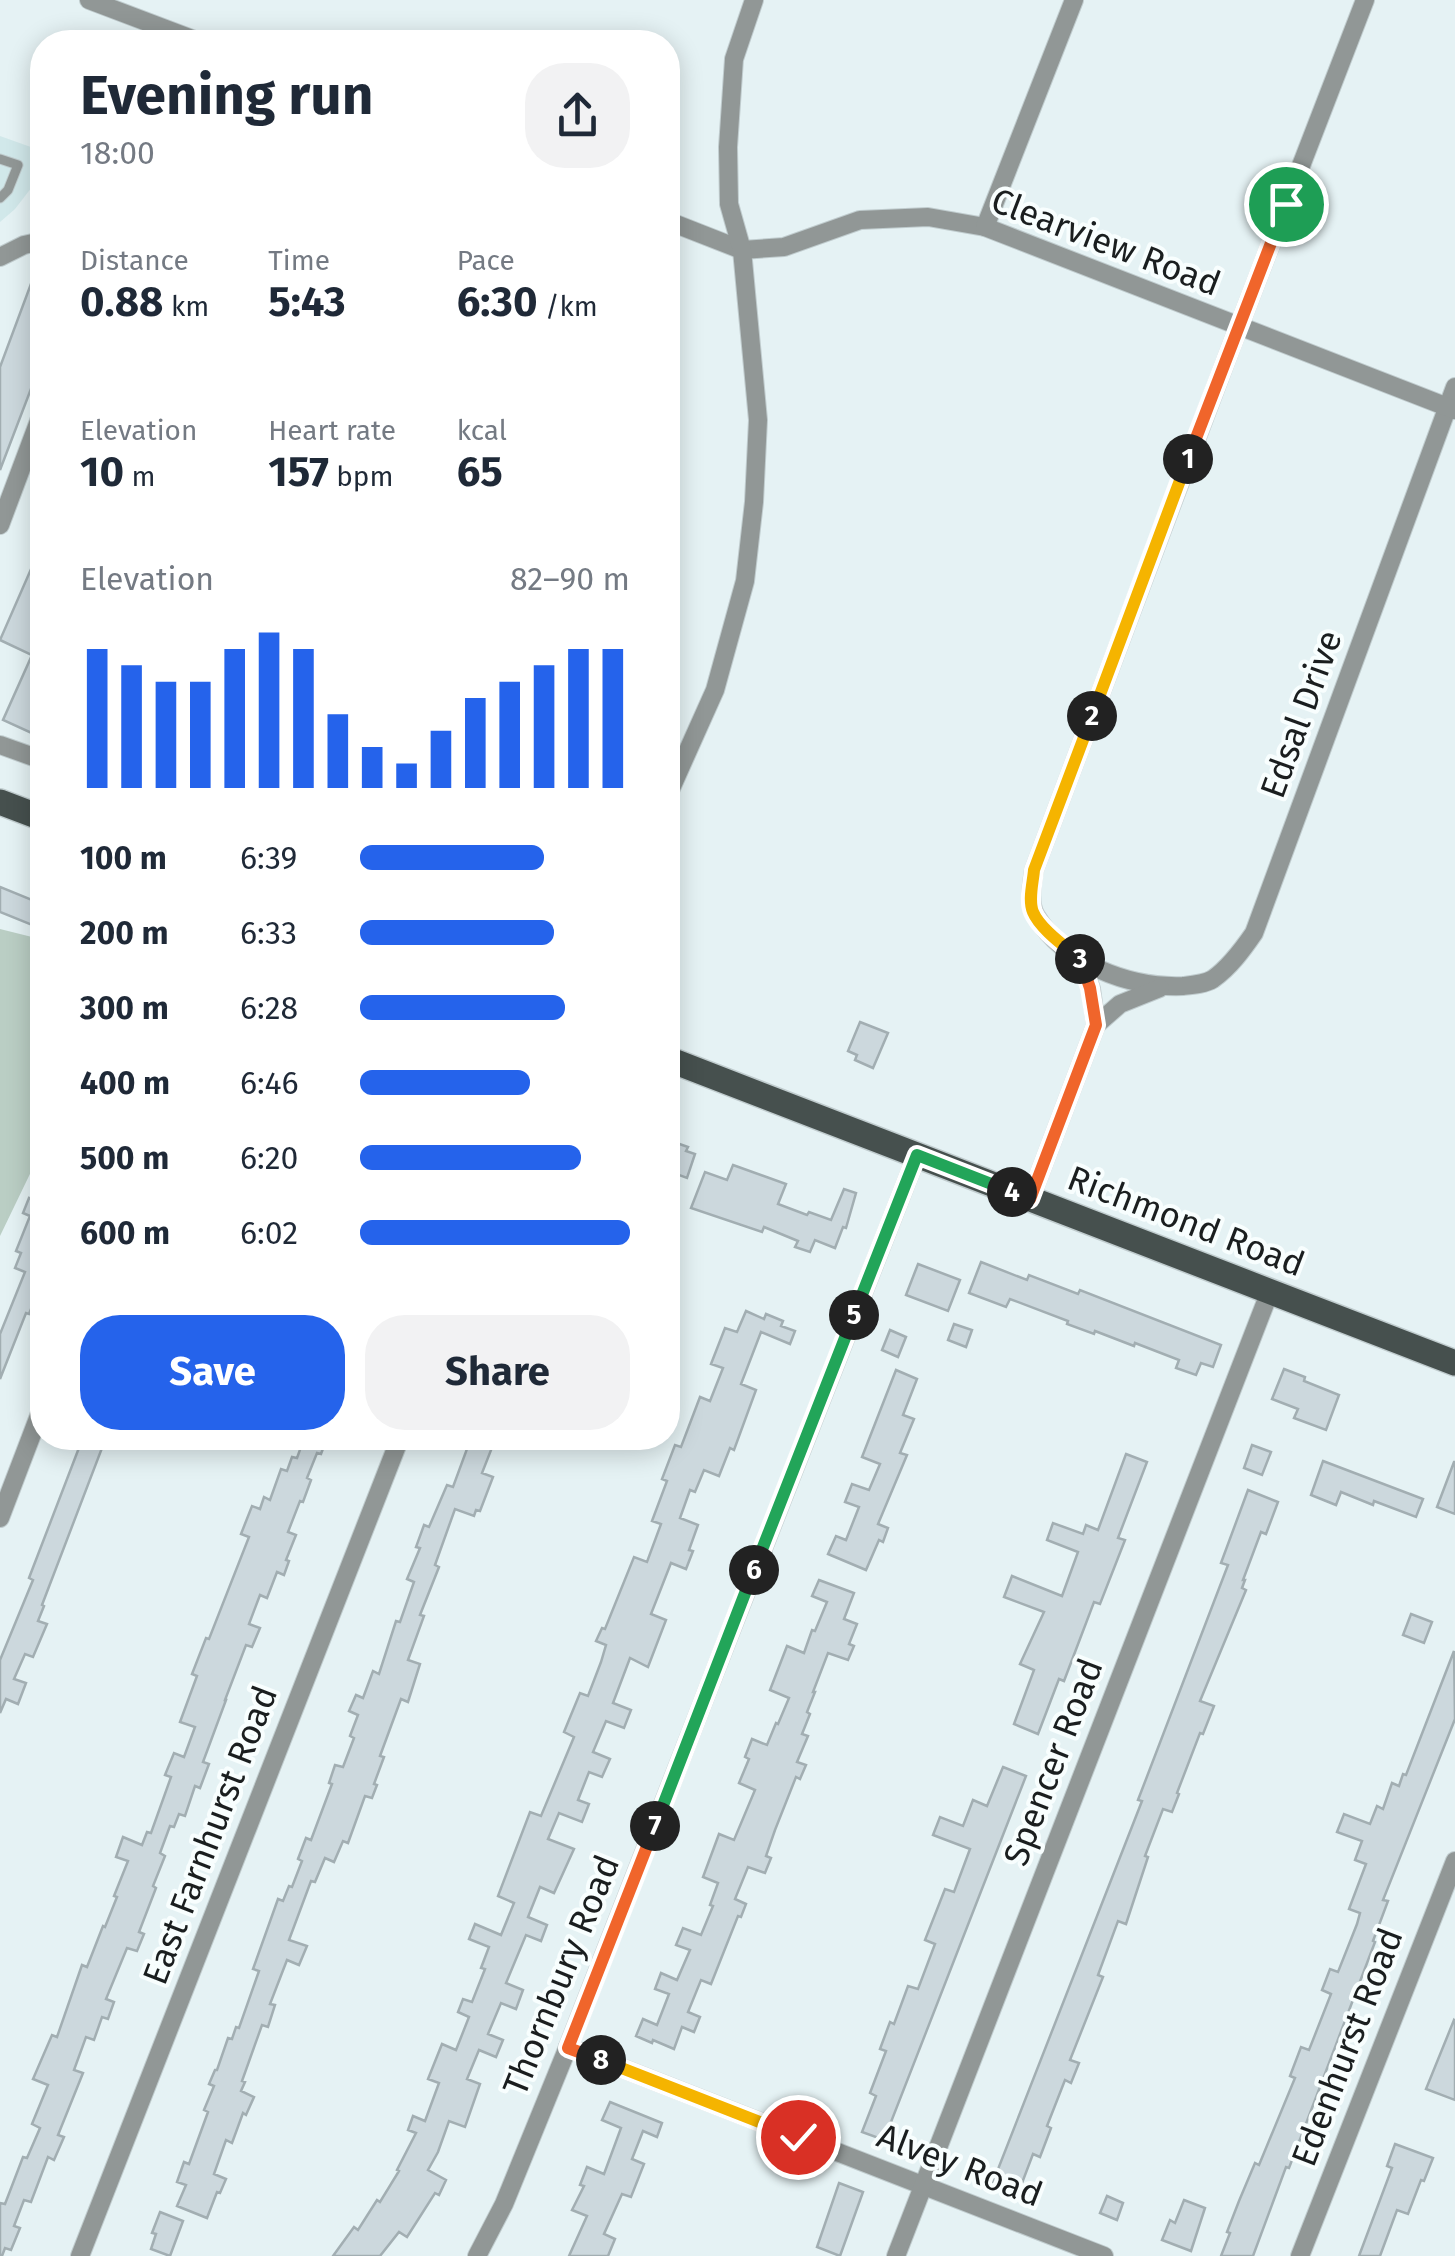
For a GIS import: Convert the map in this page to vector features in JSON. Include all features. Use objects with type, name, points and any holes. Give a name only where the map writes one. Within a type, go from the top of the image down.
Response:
[{"type":"main road","points":[[0,802],[30,813]]},
{"type":"main road","name":"Richmond Road","points":[[680,1064],[1455,1362]]},
{"type":"street","points":[[89,0],[168,30]]},
{"type":"street","points":[[680,769],[715,690],[745,581],[754,502],[758,420],[742,250],[729,204],[728,147],[734,59],[754,0]]},
{"type":"street","points":[[984,227],[1074,0]]},
{"type":"street","name":"Edsal Drive","points":[[1365,0],[1034,870],[1033,912],[1052,936],[1080,958],[1108,974],[1138,983],[1163,987],[1192,985],[1211,981],[1240,954],[1254,933],[1451,409],[1455,386]]},
{"type":"street","name":"Clearview Road","points":[[680,227],[742,250],[784,247],[860,220],[928,218],[984,227],[1451,409]]},
{"type":"street","points":[[0,257],[30,244]]},
{"type":"street","points":[[0,525],[30,444]]},
{"type":"street","points":[[0,745],[30,756]]},
{"type":"street","points":[[1080,958],[1096,1025]]},
{"type":"street","points":[[1030,1199],[1096,1025],[1120,1004],[1163,987]]},
{"type":"street","name":"Thornbury Road","points":[[477,2256],[504,2204],[568,2048],[917,1155]]},
{"type":"street","name":"Spencer Road","points":[[896,2256],[1270,1291]]},
{"type":"street","points":[[0,1518],[30,1439]]},
{"type":"street","name":"East Farnhurst Road","points":[[80,2256],[395,1450]]},
{"type":"street","name":"Edenhurst Road","points":[[1300,2256],[1455,1861]]},
{"type":"street","name":"Alvey Road","points":[[568,2048],[1104,2256]]},
{"type":"lane","points":[[0,158],[18,165],[8,190],[0,198]]},
{"type":"shaded area","points":[[0,136],[30,147],[30,190],[0,222]]},
{"type":"green space","points":[[0,929],[30,936],[30,1174],[0,1236]]},
{"type":"building","points":[[30,287],[30,391],[0,470],[0,367]]},
{"type":"building","points":[[30,571],[30,654],[0,640]]},
{"type":"building","points":[[30,659],[30,732],[3,720]]},
{"type":"building","points":[[0,887],[30,899],[30,924],[0,912]]},
{"type":"building","points":[[860,1022],[888,1033],[873,1068],[855,1060],[857,1055],[848,1051]]},
{"type":"building","points":[[680,1144],[695,1154],[687,1178],[680,1175]]},
{"type":"building","points":[[733,1165],[786,1184],[778,1204],[807,1215],[809,1212],[831,1220],[844,1189],[856,1193],[846,1228],[843,1227],[835,1248],[815,1240],[810,1252],[795,1247],[798,1241],[764,1227],[762,1232],[691,1208],[705,1172],[727,1180]]},
{"type":"building","points":[[30,1198],[30,1216],[23,1213]]},
{"type":"building","points":[[30,1216],[30,1311],[26,1313],[0,1379],[0,1334],[25,1272],[15,1268],[21,1253],[16,1251]]},
{"type":"building","points":[[981,1262],[1027,1280],[1029,1275],[1078,1294],[1080,1290],[1221,1345],[1213,1367],[1201,1363],[1196,1375],[1176,1368],[1179,1360],[1135,1343],[1134,1346],[1095,1331],[1094,1334],[1010,1299],[1006,1307],[969,1293]]},
{"type":"building","points":[[918,1264],[960,1280],[948,1311],[906,1295]]},
{"type":"building","points":[[746,1311],[764,1319],[766,1314],[795,1331],[790,1344],[761,1332],[741,1384],[756,1390],[734,1450],[730,1448],[719,1476],[704,1470],[695,1492],[690,1490],[680,1518],[698,1525],[689,1550],[693,1551],[686,1569],[671,1563],[651,1614],[666,1620],[648,1667],[630,1658],[613,1703],[631,1710],[624,1728],[606,1721],[593,1752],[610,1759],[602,1777],[589,1772],[578,1800],[589,1804],[582,1822],[559,1813],[548,1839],[574,1849],[554,1893],[540,1887],[528,1917],[547,1925],[541,1941],[526,1935],[506,1983],[523,1990],[516,2009],[501,2003],[488,2034],[503,2040],[496,2057],[479,2050],[467,2079],[480,2084],[465,2127],[449,2121],[428,2170],[446,2180],[407,2237],[399,2232],[380,2256],[333,2256],[354,2227],[358,2230],[377,2200],[380,2202],[399,2171],[416,2133],[408,2130],[413,2116],[425,2121],[439,2083],[428,2079],[442,2044],[456,2050],[469,2017],[458,2012],[463,1999],[472,2002],[485,1969],[481,1968],[489,1947],[469,1939],[475,1924],[501,1935],[514,1903],[498,1896],[530,1812],[541,1816],[574,1737],[564,1732],[580,1693],[588,1696],[601,1662],[606,1645],[596,1641],[605,1629],[634,1557],[647,1562],[661,1524],[652,1521],[673,1450],[680,1450],[700,1397],[710,1401],[723,1368],[711,1364],[725,1328],[737,1332]]},
{"type":"building","points":[[954,1324],[972,1330],[966,1347],[948,1340]]},
{"type":"building","points":[[890,1330],[906,1337],[898,1357],[882,1350]]},
{"type":"building","points":[[1284,1369],[1339,1395],[1326,1430],[1294,1418],[1298,1409],[1272,1399]]},
{"type":"building","points":[[896,1370],[917,1379],[903,1415],[914,1419],[900,1453],[907,1455],[878,1524],[888,1528],[866,1570],[828,1554],[836,1536],[846,1540],[859,1507],[845,1502],[852,1484],[869,1490],[880,1464],[862,1457]]},
{"type":"building","points":[[1252,1445],[1271,1452],[1262,1475],[1244,1468]]},
{"type":"building","points":[[78,1450],[101,1450],[42,1605],[38,1621],[47,1624],[33,1657],[25,1654],[14,1679],[26,1683],[18,1704],[6,1699],[0,1713],[0,1660],[33,1580],[29,1578]]},
{"type":"building","points":[[300,1450],[322,1450],[317,1453],[303,1502],[300,1501],[288,1532],[296,1535],[284,1575],[277,1572],[267,1598],[260,1595],[249,1624],[260,1628],[252,1647],[246,1645],[225,1700],[203,1762],[209,1764],[200,1788],[195,1786],[185,1816],[179,1814],[174,1827],[170,1826],[160,1853],[165,1856],[139,1932],[144,1934],[137,1951],[127,1948],[106,1999],[114,2002],[108,2019],[102,2017],[94,2040],[86,2037],[74,2070],[83,2073],[58,2135],[64,2137],[54,2160],[48,2157],[31,2202],[24,2200],[14,2226],[20,2228],[11,2250],[5,2248],[0,2256],[0,2203],[5,2204],[23,2157],[27,2158],[40,2128],[32,2124],[48,2085],[33,2079],[52,2035],[57,2037],[82,1965],[87,1967],[117,1897],[114,1896],[128,1861],[116,1857],[123,1837],[142,1845],[147,1832],[151,1833],[171,1777],[165,1775],[174,1753],[184,1757],[195,1727],[180,1722],[197,1676],[192,1674],[249,1537],[241,1534],[252,1506],[260,1509],[264,1497],[270,1500],[281,1469],[287,1471],[292,1457],[297,1458]]},
{"type":"building","points":[[467,1450],[491,1450],[482,1473],[493,1477],[480,1511],[476,1510],[474,1516],[455,1509],[435,1565],[439,1567],[408,1660],[420,1664],[408,1702],[401,1699],[380,1756],[384,1757],[372,1798],[365,1796],[348,1843],[343,1841],[334,1862],[325,1858],[315,1882],[311,1881],[289,1940],[307,1946],[299,1965],[287,1960],[270,2004],[275,2005],[268,2027],[262,2025],[242,2081],[245,2082],[241,2091],[254,2097],[246,2115],[243,2113],[232,2143],[226,2140],[214,2174],[226,2179],[207,2218],[177,2206],[186,2185],[177,2182],[184,2162],[189,2164],[208,2112],[204,2110],[214,2086],[209,2084],[228,2038],[232,2039],[236,2027],[239,2028],[259,1971],[253,1969],[278,1899],[283,1901],[289,1886],[292,1887],[302,1861],[298,1859],[306,1838],[311,1840],[335,1765],[343,1767],[354,1738],[350,1736],[358,1715],[349,1711],[356,1695],[363,1698],[373,1671],[379,1674],[396,1621],[400,1622],[414,1582],[407,1579],[420,1548],[416,1547],[424,1525],[429,1527],[447,1485],[453,1487]]},
{"type":"building","points":[[1126,1454],[1147,1462],[1118,1538],[1125,1540],[1100,1604],[1094,1602],[1064,1681],[1059,1679],[1038,1734],[1014,1724],[1034,1670],[1020,1664],[1044,1612],[1004,1597],[1012,1576],[1062,1596],[1078,1552],[1047,1540],[1053,1523],[1083,1534],[1086,1525],[1098,1530]]},
{"type":"building","points":[[1323,1461],[1423,1499],[1416,1517],[1341,1492],[1336,1505],[1311,1495]]},
{"type":"building","points":[[1455,1462],[1455,1514],[1437,1507]]},
{"type":"building","points":[[1248,1490],[1278,1502],[1266,1534],[1261,1532],[1243,1580],[1242,1588],[1246,1590],[1200,1701],[1214,1706],[1203,1734],[1200,1733],[1172,1812],[1163,1809],[1126,1924],[1118,1921],[1098,1975],[1103,1977],[1070,2060],[1079,2063],[1071,2083],[1065,2080],[1040,2157],[1033,2154],[1019,2191],[993,2182],[1142,1801],[1138,1800],[1228,1565],[1221,1563]]},
{"type":"building","points":[[819,1580],[854,1593],[844,1619],[857,1624],[849,1644],[854,1646],[848,1660],[828,1653],[802,1734],[808,1736],[797,1762],[806,1765],[800,1779],[796,1777],[775,1830],[765,1873],[748,1867],[735,1899],[746,1904],[741,1917],[738,1916],[711,1984],[701,1980],[688,2012],[700,2017],[694,2032],[682,2027],[674,2049],[653,2040],[652,2043],[636,2036],[643,2019],[657,2025],[669,1994],[655,1989],[661,1973],[677,1980],[690,1950],[676,1945],[683,1928],[701,1935],[713,1906],[710,1905],[718,1883],[703,1877],[719,1834],[734,1840],[755,1790],[739,1783],[749,1759],[745,1757],[752,1739],[767,1745],[789,1698],[770,1690],[787,1646],[804,1653],[812,1630],[815,1631],[827,1602],[812,1596]]},
{"type":"building","points":[[1411,1614],[1432,1622],[1424,1643],[1403,1635]]},
{"type":"building","points":[[1454,1651],[1455,1719],[1383,1900],[1388,1901],[1375,1942],[1289,2168],[1286,2167],[1253,2256],[1221,2256],[1239,2201],[1255,2163],[1259,2165],[1295,2078],[1290,2076],[1301,2047],[1309,2050],[1331,1994],[1322,1990],[1330,1969],[1338,1972],[1357,1924],[1360,1913],[1349,1909],[1366,1864],[1355,1860],[1362,1841],[1337,1832],[1344,1814],[1370,1824],[1377,1806],[1383,1809],[1392,1783],[1399,1786]]},
{"type":"building","points":[[1003,1767],[1026,1776],[884,2140],[862,2132],[876,2096],[870,2093],[886,2051],[880,2049],[908,1986],[918,1989],[935,1944],[925,1940],[945,1889],[954,1892],[970,1849],[933,1835],[940,1817],[963,1826],[973,1800],[987,1806]]},
{"type":"building","points":[[1455,2021],[1455,2100],[1426,2089]]},
{"type":"building","points":[[610,2102],[662,2123],[657,2137],[643,2131],[632,2159],[644,2164],[631,2197],[622,2194],[604,2234],[615,2239],[608,2256],[569,2256],[587,2216],[572,2210],[584,2186],[580,2185],[587,2167],[604,2174],[621,2128],[602,2120]]},
{"type":"building","points":[[1395,2144],[1433,2158],[1408,2214],[1397,2210],[1380,2256],[1359,2256],[1392,2168],[1387,2166]]},
{"type":"building","points":[[839,2183],[863,2192],[840,2256],[817,2247]]},
{"type":"building","points":[[1107,2196],[1123,2203],[1117,2220],[1100,2213]]},
{"type":"building","points":[[1184,2200],[1205,2208],[1191,2251],[1162,2240],[1170,2220],[1175,2223]]},
{"type":"building","points":[[160,2212],[183,2221],[170,2256],[151,2249]]},
{"type":"route","points":[[798,2137],[568,2048],[917,1155],[1030,1199],[1096,1025],[1080,958],[1052,936],[1033,912],[1034,870],[1286,204]]}]
